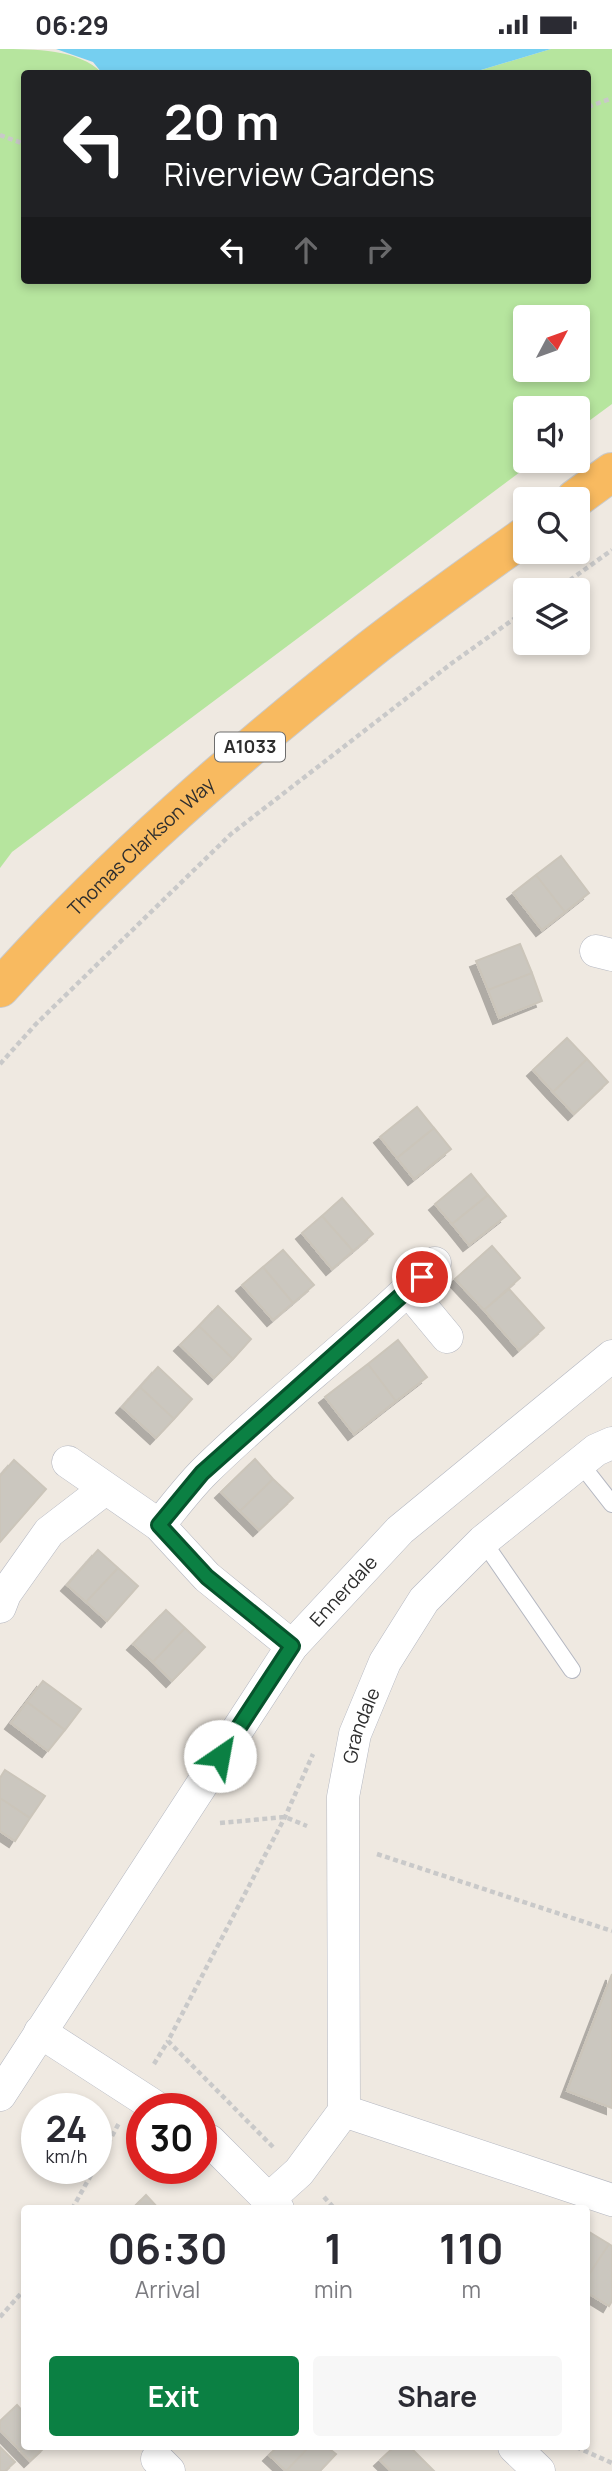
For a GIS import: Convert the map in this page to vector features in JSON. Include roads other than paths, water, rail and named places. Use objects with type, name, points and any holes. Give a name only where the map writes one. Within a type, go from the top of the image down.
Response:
[{"type":"highway","points":[[590,488],[612,472]]},
{"type":"highway","name":"Thomas Clarkson Way","points":[[0,988],[108,876],[249,748],[369,650],[513,545]]},
{"type":"street","points":[[159,1525],[202,1473],[435,1263]]},
{"type":"street","points":[[408,1290],[447,1337]]},
{"type":"street","name":"Ennerdale","points":[[0,2095],[292,1646],[400,1530],[612,1356]]},
{"type":"street","name":"Grandale","points":[[344,2111],[343,1797],[355,1734],[384,1662],[424,1600],[483,1541],[596,1450],[612,1443]]},
{"type":"street","points":[[68,1462],[159,1525],[207,1577],[292,1646]]},
{"type":"street","points":[[0,1607],[5,1594],[49,1532],[105,1489]]},
{"type":"street","points":[[40,2032],[134,2093]]},
{"type":"street","points":[[217,2148],[274,2204],[344,2111],[612,2200]]},
{"type":"street","points":[[517,2450],[539,2471]]},
{"type":"lane","points":[[580,1463],[612,1504]]},
{"type":"lane","points":[[483,1541],[572,1670]]},
{"type":"water","points":[[56,49],[551,49],[481,70],[100,70],[93,62]]}]
